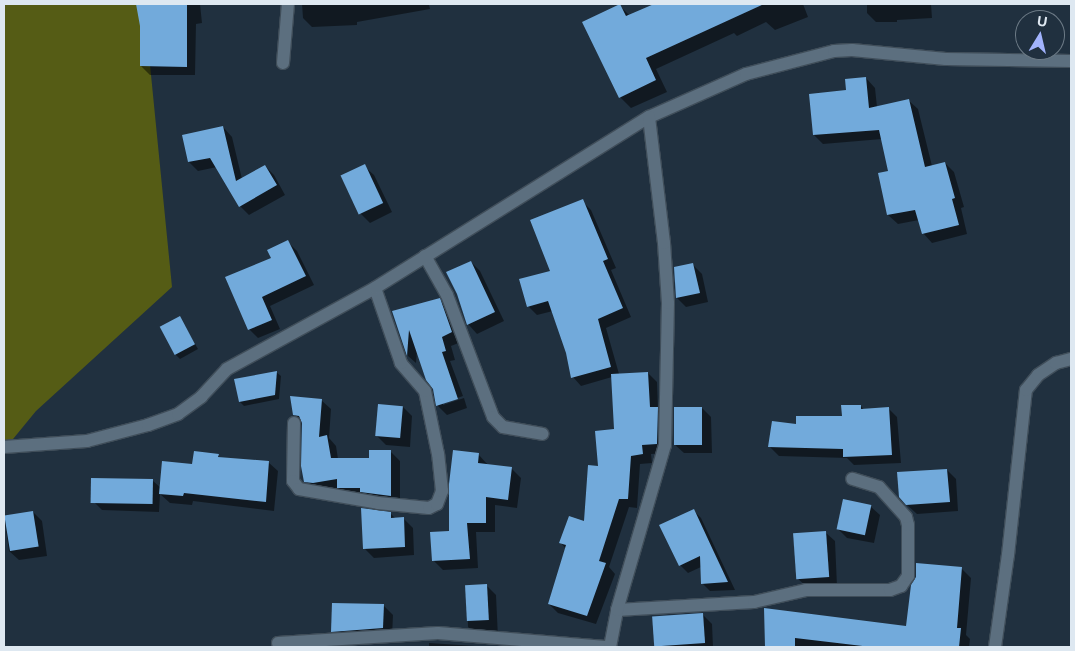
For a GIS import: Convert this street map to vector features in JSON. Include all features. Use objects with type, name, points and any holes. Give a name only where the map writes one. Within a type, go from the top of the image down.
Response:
[{"type":"street","points":[[283,63],[288,4]]},
{"type":"street","points":[[4,447],[86,440],[148,425],[178,414],[201,397],[227,369],[375,288],[649,117],[746,74],[834,51],[871,51],[946,59],[1071,61]]},
{"type":"street","points":[[610,647],[617,610],[665,445],[668,303],[664,243],[649,117]]},
{"type":"street","points":[[426,256],[447,295],[493,417],[503,427],[542,434]]},
{"type":"street","points":[[294,423],[293,481],[299,489],[312,493],[429,508],[437,504],[442,491],[438,454],[424,391],[401,363],[375,288]]},
{"type":"street","points":[[995,647],[1008,555],[1022,408],[1026,390],[1038,375],[1056,363],[1071,359]]},
{"type":"street","points":[[617,610],[754,602],[806,590],[890,590],[901,586],[908,576],[908,526],[906,517],[879,487],[852,479]]},
{"type":"street","points":[[278,643],[438,633],[605,647]]},
{"type":"green space","points":[[4,4],[144,4],[172,287],[36,411],[4,450]]},
{"type":"building","points":[[136,4],[187,4],[187,67],[140,66],[140,26]]},
{"type":"building","points":[[620,4],[626,16],[654,4],[764,4],[646,58],[656,80],[619,98],[582,22]]},
{"type":"building","points":[[866,77],[869,108],[909,99],[925,167],[945,162],[955,198],[952,199],[959,225],[922,234],[915,210],[887,215],[878,173],[888,171],[879,130],[813,135],[809,94],[846,90],[845,79]]},
{"type":"building","points":[[223,126],[236,181],[265,165],[277,185],[239,207],[210,158],[188,162],[182,135]]},
{"type":"building","points":[[365,164],[383,203],[359,214],[341,175]]},
{"type":"building","points":[[583,199],[608,259],[603,261],[623,308],[598,319],[611,367],[571,378],[566,353],[548,301],[527,307],[519,279],[550,271],[530,220]]},
{"type":"building","points":[[288,240],[306,276],[262,297],[272,320],[248,330],[225,277],[271,258],[267,250]]},
{"type":"building","points":[[471,261],[495,312],[467,325],[457,294],[446,272]]},
{"type":"building","points":[[693,263],[700,293],[676,298],[674,267]]},
{"type":"building","points":[[440,298],[452,332],[442,337],[446,351],[442,352],[458,399],[436,406],[433,389],[426,380],[409,330],[407,356],[392,311]]},
{"type":"building","points":[[180,316],[195,344],[175,355],[160,327]]},
{"type":"building","points":[[277,371],[275,395],[239,402],[234,379]]},
{"type":"building","points":[[648,372],[650,407],[658,407],[657,444],[642,445],[643,454],[631,456],[628,499],[619,499],[599,561],[606,563],[587,616],[548,604],[566,545],[559,543],[569,516],[584,521],[588,465],[598,466],[595,431],[614,429],[611,374]]},
{"type":"building","points":[[290,396],[322,399],[319,437],[327,435],[331,458],[369,458],[369,450],[391,450],[391,496],[360,492],[360,488],[337,488],[337,479],[313,483],[304,482],[301,466],[302,423],[299,416],[293,415]]},
{"type":"building","points":[[378,404],[403,406],[400,438],[375,436]]},
{"type":"building","points":[[841,405],[861,405],[861,409],[889,407],[892,455],[843,457],[843,449],[768,447],[772,421],[796,424],[796,416],[842,416]]},
{"type":"building","points":[[674,407],[702,407],[702,445],[674,445]]},
{"type":"building","points":[[453,450],[479,453],[478,463],[512,467],[508,500],[486,497],[486,523],[467,523],[470,559],[432,561],[430,532],[449,531],[449,484]]},
{"type":"building","points":[[194,451],[219,454],[218,457],[269,461],[266,502],[184,493],[183,496],[159,494],[162,461],[192,464]]},
{"type":"building","points":[[947,469],[950,502],[906,505],[899,497],[897,472]]},
{"type":"building","points":[[91,478],[153,479],[153,504],[91,503]]},
{"type":"building","points":[[843,499],[871,505],[865,535],[837,529]]},
{"type":"building","points":[[361,508],[391,512],[391,518],[404,517],[405,547],[363,549]]},
{"type":"building","points":[[694,509],[728,582],[701,584],[700,556],[679,566],[659,525]]},
{"type":"building","points":[[33,511],[39,547],[10,551],[4,516]]},
{"type":"building","points":[[826,531],[829,577],[796,579],[793,533]]},
{"type":"building","points":[[916,563],[962,567],[957,628],[961,628],[959,647],[871,647],[795,638],[795,647],[765,647],[764,608],[906,626],[911,585],[916,577]]},
{"type":"building","points":[[487,584],[489,620],[467,621],[465,585]]},
{"type":"building","points":[[332,603],[384,604],[383,628],[331,632]]},
{"type":"building","points":[[703,613],[705,643],[654,646],[652,617]]}]
